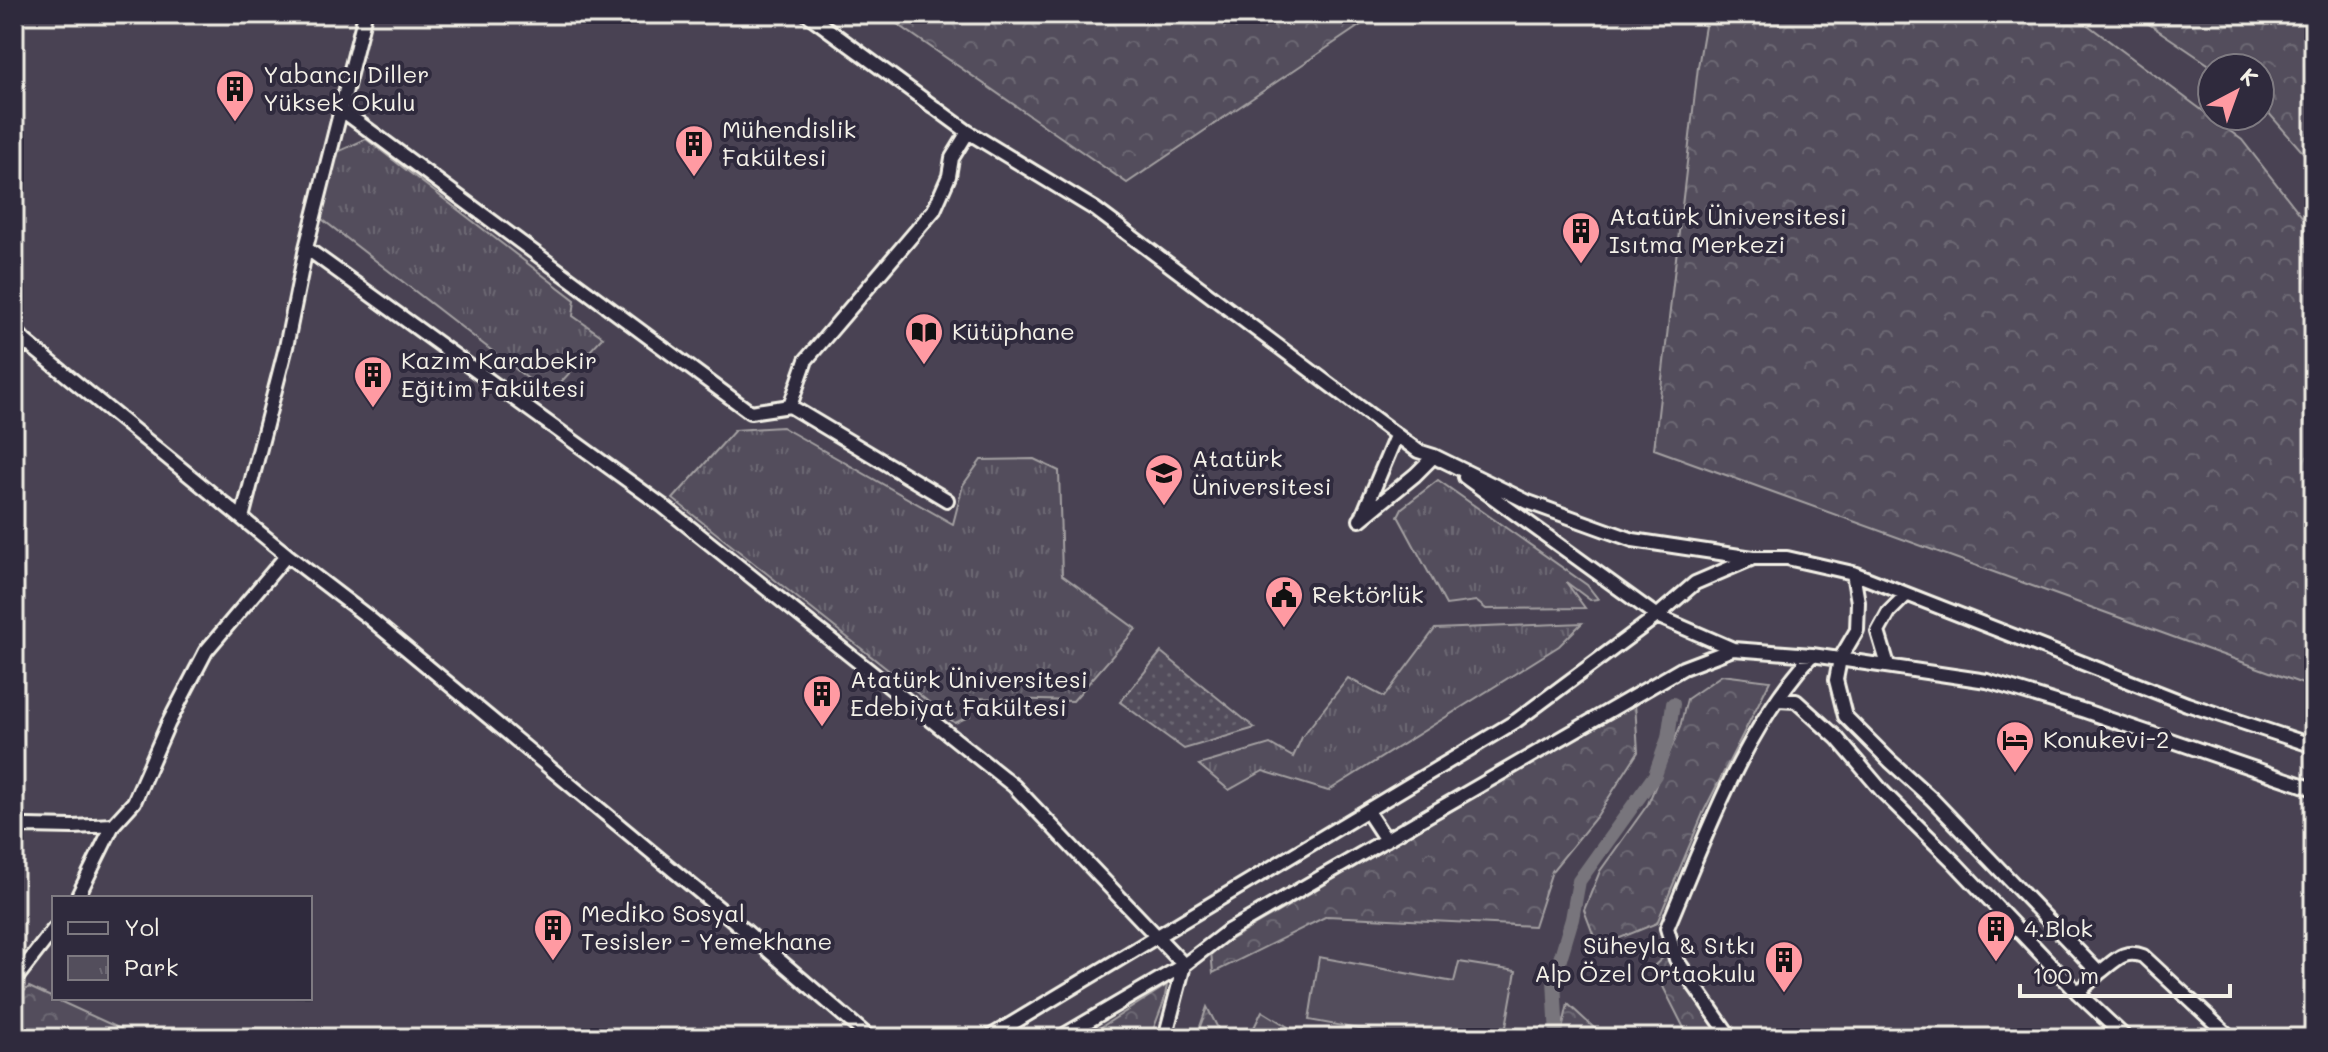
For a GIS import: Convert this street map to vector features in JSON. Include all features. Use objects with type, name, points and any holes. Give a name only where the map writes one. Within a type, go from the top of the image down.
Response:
[{"type":"street","points":[[242,518],[286,347],[339,108],[365,14]]},
{"type":"street","points":[[807,14],[968,132],[1095,209],[1418,451],[1528,502],[1633,540],[1753,558],[1787,558],[1853,573],[2187,704],[2314,746]]},
{"type":"street","points":[[339,108],[729,399],[750,412],[790,406],[947,500]]},
{"type":"street","points":[[790,406],[806,360],[934,210],[949,176],[952,158],[968,132]]},
{"type":"street","points":[[306,248],[663,506],[1014,786],[1184,965]]},
{"type":"street","points":[[14,329],[287,555],[437,674],[870,1038]]},
{"type":"street","points":[[14,354],[26,342]]},
{"type":"street","points":[[1396,436],[1360,520],[1434,456]]},
{"type":"street","points":[[1434,456],[1657,616],[1733,649],[1812,655],[1987,681],[2314,789]]},
{"type":"street","points":[[78,896],[113,825],[134,802],[168,724],[206,651],[287,555]]},
{"type":"street","points":[[988,1038],[1516,721],[1657,616],[1695,583],[1753,558]]},
{"type":"street","points":[[1853,573],[1858,602],[1857,630],[1840,659],[1836,680],[1845,716],[1932,799],[2099,973]]},
{"type":"street","points":[[1888,665],[1878,632],[1889,612],[1906,595]]},
{"type":"street","points":[[1059,1038],[1184,965],[1228,931],[1683,668],[1733,649]]},
{"type":"street","points":[[1731,1038],[1676,959],[1667,928],[1750,740],[1812,655]]},
{"type":"street","points":[[1779,700],[1796,701],[1837,738],[1883,792],[2078,993],[2126,1038]]},
{"type":"street","points":[[1367,811],[1386,840]]},
{"type":"street","points":[[14,829],[27,826],[113,825]]},
{"type":"street","points":[[14,981],[52,932]]},
{"type":"street","points":[[2078,993],[2125,953],[2134,952],[2143,956],[2231,1038]]},
{"type":"street","points":[[1165,1038],[1184,965]]},
{"type":"shaded area","name":"Atatürk Üniversitesi","points":[[14,14],[2314,14],[2314,1038],[14,1038]]},
{"type":"green space","points":[[883,14],[1377,14],[1127,183]]},
{"type":"green space","points":[[1684,14],[2073,14],[2196,106],[2196,132],[2231,132],[2242,140],[2314,232],[2314,688],[1654,449],[1705,26]]},
{"type":"green space","points":[[2134,14],[2314,14],[2314,165],[2276,121],[2276,52],[2196,52],[2196,56]]},
{"type":"green space","points":[[366,139],[575,300],[573,316],[603,337],[549,395],[318,216],[333,154]]},
{"type":"green space","points":[[782,427],[953,524],[963,485],[981,460],[1034,459],[1059,471],[1062,575],[1136,629],[1073,701],[971,698],[970,716],[955,723],[673,499],[735,430]]},
{"type":"green space","points":[[1438,480],[1587,585],[1598,599],[1590,600],[1566,582],[1585,608],[1486,609],[1476,601],[1446,605],[1398,516],[1402,508]]},
{"type":"green space","points":[[1582,623],[1559,646],[1328,791],[1263,771],[1229,790],[1199,765],[1270,744],[1293,757],[1302,737],[1348,678],[1384,697],[1435,629]]},
{"type":"green space","points":[[1161,652],[1255,728],[1184,749],[1120,702]]},
{"type":"green space","points":[[1722,675],[1770,681],[1704,811],[1657,923],[1598,947],[1584,910],[1600,871],[1648,804],[1680,727],[1687,699]]},
{"type":"green space","points":[[1635,703],[1638,752],[1597,816],[1552,871],[1534,926],[1327,916],[1213,973],[1211,951]]},
{"type":"green space","points":[[1668,953],[1727,1038],[1687,1038],[1653,967]]},
{"type":"green space","points":[[1319,957],[1454,982],[1459,962],[1516,971],[1504,1038],[1407,1038],[1309,1020]]},
{"type":"green space","points":[[1167,985],[1150,1038],[1084,1038]]},
{"type":"green space","points":[[29,987],[123,1030],[119,1038],[14,1038],[14,1000]]},
{"type":"green space","points":[[1568,1004],[1605,1038],[1563,1038]]},
{"type":"green space","points":[[1207,1007],[1223,1038],[1196,1038]]},
{"type":"green space","points":[[1262,1011],[1306,1038],[1249,1038]]},
{"type":"waterway","points":[[1557,1038],[1554,979],[1572,919],[1579,881],[1655,775],[1668,738],[1673,704]]},
{"type":"place","name":"Yabancı Diller Yüksek Okulu","points":[[235,123]]},
{"type":"place","name":"Mühendislik Fakültesi","points":[[694,178]]},
{"type":"place","name":"Atatürk Üniversitesi Isıtma Merkezi","points":[[1581,265]]},
{"type":"place","name":"Kütüphane","points":[[924,366]]},
{"type":"place","name":"Kazım Karabekir Eğitim Fakültesi","points":[[373,409]]},
{"type":"place","name":"Atatürk Üniversitesi","points":[[1164,507]]},
{"type":"place","name":"Rektörlük","points":[[1284,629]]},
{"type":"place","name":"Atatürk Üniversitesi Edebiyat Fakültesi","points":[[822,728]]},
{"type":"place","name":"Konukevi-2","points":[[2015,774]]},
{"type":"place","name":"Mediko Sosyal Tesisler - Yemekhane","points":[[553,962]]},
{"type":"place","name":"4.Blok","points":[[1996,963]]},
{"type":"place","name":"Süheyla & Sıtkı Alp Özel Ortaokulu","points":[[1784,994]]}]
